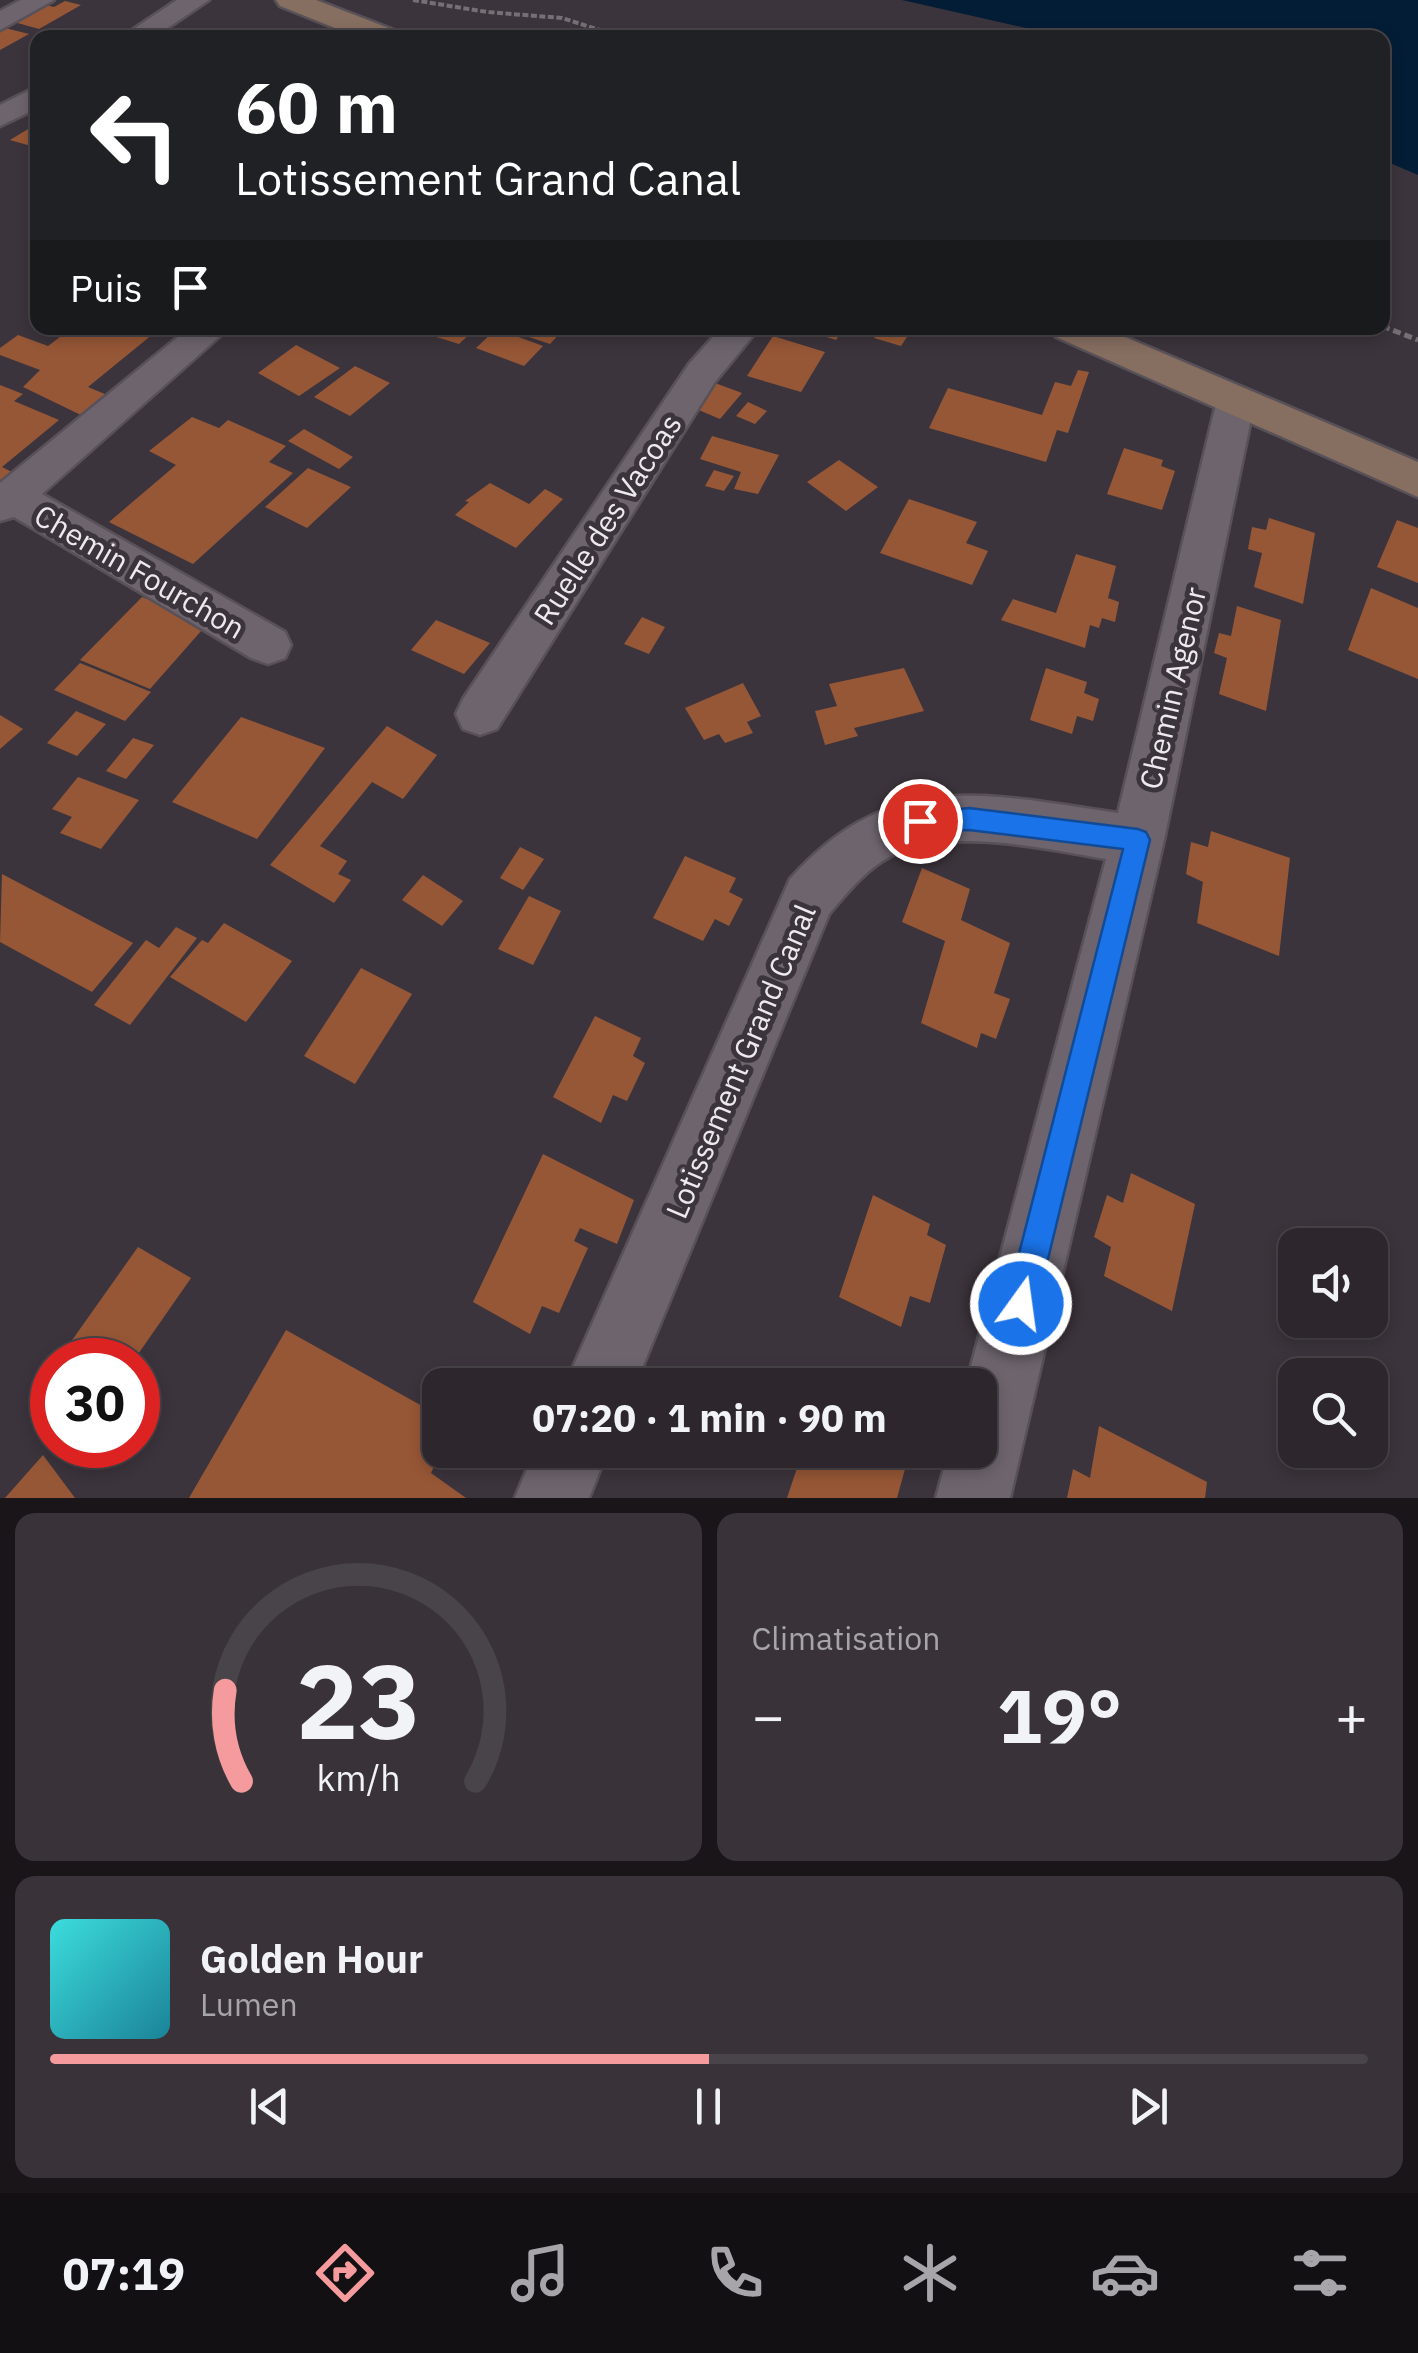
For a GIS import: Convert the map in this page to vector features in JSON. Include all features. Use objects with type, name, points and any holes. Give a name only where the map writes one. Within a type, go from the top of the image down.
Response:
[{"type":"main road","points":[[290,0],[367,30]]},
{"type":"main road","points":[[1086,335],[1418,480]]},
{"type":"street","points":[[0,22],[41,0]]},
{"type":"street","points":[[146,30],[196,0]]},
{"type":"street","points":[[0,117],[30,99]]},
{"type":"street","points":[[6,501],[203,335]]},
{"type":"street","name":"Ruelle des Vacoas","points":[[480,714],[702,373],[735,335]]},
{"type":"street","name":"Chemin Agenor","points":[[973,1498],[1138,840],[1236,400]]},
{"type":"street","name":"Chemin Fourchon","points":[[6,501],[268,645]]},
{"type":"street","name":"Lotissement Grand Canal","points":[[607,1368],[809,897],[837,865],[877,836],[920,821],[969,819],[1138,840]]},
{"type":"street","points":[[552,1498],[564,1468]]},
{"type":"path","points":[[413,0],[562,18],[600,30]]},
{"type":"path","points":[[1390,329],[1418,340]]},
{"type":"water","points":[[902,0],[1418,0],[1418,175],[1390,163],[1390,30],[1035,30]]},
{"type":"building","points":[[65,1],[81,5],[39,29],[14,22],[46,5],[54,7]]},
{"type":"building","points":[[0,30],[29,34],[0,50]]},
{"type":"building","points":[[30,128],[30,146],[10,140]]},
{"type":"building","points":[[18,335],[48,346],[63,335],[152,335],[88,387],[112,397],[87,418],[23,387],[40,370],[0,355],[0,348]]},
{"type":"building","points":[[430,335],[469,335],[459,344]]},
{"type":"building","points":[[490,335],[513,335],[543,346],[524,366],[476,348]]},
{"type":"building","points":[[523,335],[558,335],[550,344]]},
{"type":"building","points":[[876,335],[908,335],[901,346],[874,338]]},
{"type":"building","points":[[773,336],[825,352],[801,392],[747,376]]},
{"type":"building","points":[[296,345],[340,368],[299,396],[258,373]]},
{"type":"building","points":[[355,366],[390,383],[350,416],[314,397]]},
{"type":"building","points":[[1078,370],[1089,372],[1068,433],[1057,430],[1046,462],[929,428],[948,388],[1042,415],[1055,382],[1071,386]]},
{"type":"building","points":[[715,383],[742,393],[720,419],[694,408]]},
{"type":"building","points":[[0,385],[23,394],[14,401],[59,420],[2,467],[14,473],[0,484]]},
{"type":"building","points":[[748,402],[767,411],[755,424],[736,416]]},
{"type":"building","points":[[192,417],[219,428],[228,420],[286,446],[269,462],[293,473],[193,564],[109,522],[176,465],[149,451]]},
{"type":"building","points":[[304,429],[353,457],[339,469],[288,441]]},
{"type":"building","points":[[712,436],[779,455],[758,494],[734,489],[741,472],[700,459]]},
{"type":"building","points":[[1124,448],[1163,460],[1161,466],[1175,471],[1162,510],[1107,494]]},
{"type":"building","points":[[839,460],[878,487],[846,511],[807,482]]},
{"type":"building","points":[[308,468],[351,487],[307,528],[265,507]]},
{"type":"building","points":[[714,470],[734,476],[724,491],[705,486]]},
{"type":"building","points":[[490,483],[529,504],[545,489],[563,499],[516,548],[455,515],[469,502],[465,501]]},
{"type":"building","points":[[909,499],[977,522],[966,543],[988,551],[972,585],[880,553]]},
{"type":"building","points":[[1269,518],[1315,533],[1303,604],[1254,587],[1262,553],[1248,549],[1252,527],[1266,530]]},
{"type":"building","points":[[1397,520],[1418,528],[1418,583],[1377,567]]},
{"type":"building","points":[[1076,554],[1116,566],[1108,598],[1119,602],[1115,622],[1102,618],[1099,628],[1090,625],[1085,648],[1001,620],[1013,599],[1056,613]]},
{"type":"building","points":[[1371,588],[1418,608],[1418,679],[1348,650]]},
{"type":"building","points":[[142,597],[209,622],[150,689],[80,660]]},
{"type":"building","points":[[1237,606],[1281,620],[1266,711],[1219,694],[1227,658],[1214,653],[1219,633],[1231,636]]},
{"type":"building","points":[[642,617],[665,627],[649,654],[624,644]]},
{"type":"building","points":[[436,620],[490,643],[464,674],[411,650]]},
{"type":"building","points":[[80,663],[151,692],[125,721],[54,690]]},
{"type":"building","points":[[904,668],[924,711],[854,728],[858,736],[825,745],[815,711],[837,706],[829,684]]},
{"type":"building","points":[[1046,668],[1087,682],[1084,693],[1099,699],[1093,721],[1077,716],[1072,734],[1030,720]]},
{"type":"building","points":[[743,683],[761,716],[747,722],[753,733],[725,743],[719,734],[704,740],[685,708]]},
{"type":"building","points":[[76,711],[106,724],[77,756],[47,743]]},
{"type":"building","points":[[0,715],[23,729],[0,749]]},
{"type":"building","points":[[241,717],[325,748],[257,839],[172,802]]},
{"type":"building","points":[[387,726],[437,755],[403,799],[372,782],[320,846],[347,861],[338,874],[351,880],[334,903],[270,865]]},
{"type":"building","points":[[133,738],[154,745],[126,779],[106,771]]},
{"type":"building","points":[[78,777],[139,800],[101,849],[60,833],[72,817],[52,809]]},
{"type":"building","points":[[1211,831],[1290,858],[1279,956],[1197,923],[1203,882],[1186,874],[1191,842],[1208,847]]},
{"type":"building","points":[[520,847],[544,859],[523,890],[500,878]]},
{"type":"building","points":[[685,856],[736,878],[729,892],[743,899],[729,926],[715,919],[703,941],[653,918]]},
{"type":"building","points":[[922,868],[970,889],[961,920],[1010,943],[994,993],[1010,999],[996,1039],[981,1033],[977,1048],[921,1023],[945,941],[902,922]]},
{"type":"building","points":[[2,874],[133,943],[92,992],[0,942]]},
{"type":"building","points":[[423,875],[463,901],[442,926],[402,900]]},
{"type":"building","points":[[529,896],[561,911],[533,965],[498,949]]},
{"type":"building","points":[[224,923],[292,961],[246,1022],[170,977],[202,940],[208,943]]},
{"type":"building","points":[[176,927],[197,938],[130,1025],[94,1005],[146,940],[159,948]]},
{"type":"building","points":[[361,968],[412,994],[355,1084],[304,1056]]},
{"type":"building","points":[[595,1016],[641,1038],[633,1056],[645,1063],[627,1101],[613,1095],[601,1123],[553,1097]]},
{"type":"building","points":[[543,1154],[634,1200],[617,1244],[580,1228],[574,1241],[588,1248],[559,1313],[542,1306],[530,1334],[473,1302]]},
{"type":"building","points":[[1131,1173],[1195,1204],[1172,1311],[1104,1276],[1111,1247],[1094,1237],[1107,1195],[1123,1203]]},
{"type":"building","points":[[873,1195],[930,1224],[927,1235],[946,1245],[930,1303],[910,1296],[901,1327],[839,1297]]},
{"type":"building","points":[[138,1247],[191,1278],[149,1338],[74,1338]]},
{"type":"building","points":[[286,1330],[422,1406],[422,1468],[433,1468],[431,1473],[466,1498],[189,1498]]},
{"type":"building","points":[[1099,1426],[1207,1482],[1205,1498],[1067,1498],[1073,1469],[1090,1478]]},
{"type":"building","points":[[32,1468],[53,1468],[75,1498],[5,1498]]},
{"type":"building","points":[[797,1468],[905,1468],[897,1498],[787,1498]]},
{"type":"route","points":[[920,821],[969,819],[1138,840],[1021,1304]]}]
